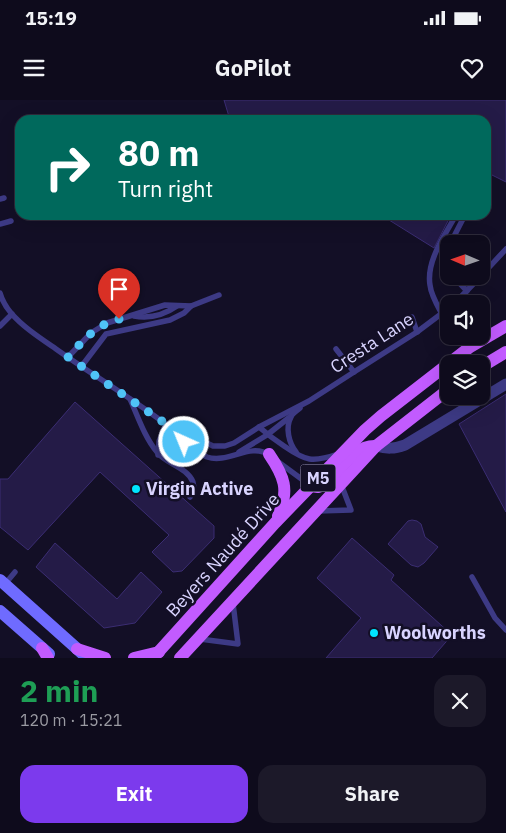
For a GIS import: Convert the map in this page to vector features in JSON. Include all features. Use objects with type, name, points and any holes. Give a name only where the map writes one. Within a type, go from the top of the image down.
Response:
[{"type":"main road","name":"Beyers Naudé Drive","points":[[156,655],[275,523],[381,416],[470,347],[506,326]]},
{"type":"main road","points":[[490,362],[506,352]]},
{"type":"main road","name":"Beyers Naudé Drive","points":[[180,658],[376,446],[440,396]]},
{"type":"main road","points":[[310,486],[318,487],[324,485],[355,453],[368,446],[376,446]]},
{"type":"main road","points":[[269,454],[280,471],[284,486],[283,506],[275,523]]},
{"type":"main road","points":[[2,582],[87,658]]},
{"type":"main road","points":[[0,611],[45,653],[53,658]]},
{"type":"main road","points":[[188,658],[195,641]]},
{"type":"main road","points":[[77,649],[93,656],[104,658]]},
{"type":"main road","points":[[134,658],[156,655]]},
{"type":"street","points":[[376,446],[385,449],[405,445],[506,384]]},
{"type":"lane","points":[[440,310],[432,295],[429,274],[432,262],[453,220]]},
{"type":"lane","points":[[455,235],[462,220]]},
{"type":"lane","points":[[0,224],[11,221]]},
{"type":"lane","points":[[490,266],[506,249]]},
{"type":"lane","points":[[461,285],[467,291]]},
{"type":"lane","points":[[463,295],[473,285]]},
{"type":"lane","name":"Cresta Lane","points":[[0,293],[12,314],[26,327],[81,367],[130,398],[175,430],[218,447],[234,443],[309,400],[440,315]]},
{"type":"lane","points":[[81,367],[106,334],[170,320],[184,313],[191,306],[219,295]]},
{"type":"lane","points":[[68,357],[96,328],[106,323],[132,316],[148,318],[168,313],[177,305],[191,306]]},
{"type":"lane","points":[[0,326],[12,314]]},
{"type":"lane","points":[[412,317],[416,332]]},
{"type":"lane","points":[[336,349],[354,372]]},
{"type":"lane","points":[[130,398],[158,455],[181,469],[190,478],[194,485],[194,490],[190,497]]},
{"type":"lane","name":"Cresta Lane","points":[[175,430],[184,442],[207,457],[223,459],[267,434],[309,400]]},
{"type":"lane","points":[[291,416],[288,432],[290,445],[301,458]]},
{"type":"lane","points":[[158,455],[159,441],[166,424]]},
{"type":"lane","points":[[259,427],[301,458],[318,460],[344,452]]},
{"type":"lane","name":"Cresta Lane","points":[[238,452],[257,450],[269,454]]},
{"type":"lane","points":[[269,454],[310,486]]},
{"type":"lane","points":[[316,511],[351,510],[342,484]]},
{"type":"lane","points":[[2,582],[15,572]]},
{"type":"lane","points":[[472,577],[495,618],[506,630]]},
{"type":"lane","points":[[195,641],[238,644],[232,601]]},
{"type":"building","points":[[224,100],[506,100],[506,182],[491,174],[491,115],[228,115]]},
{"type":"building","points":[[389,220],[448,220],[434,248]]},
{"type":"building","points":[[506,394],[506,512],[459,424]]},
{"type":"building","points":[[75,402],[214,526],[214,538],[182,571],[173,572],[152,552],[169,535],[100,472],[28,550],[0,527],[0,479],[8,479]]},
{"type":"building","points":[[412,520],[421,524],[425,537],[438,547],[418,567],[411,565],[388,544],[408,521]]},
{"type":"building","points":[[352,538],[394,575],[391,580],[452,635],[432,658],[326,658],[361,618],[317,578]]},
{"type":"building","points":[[55,543],[117,599],[141,572],[162,592],[135,623],[104,628],[36,567]]},
{"type":"place","name":"Virgin Active","points":[[136,489]]},
{"type":"place","name":"Woolworths","points":[[374,633]]},
{"type":"route","points":[[119,319],[96,328],[68,357],[175,430],[184,442]]}]
